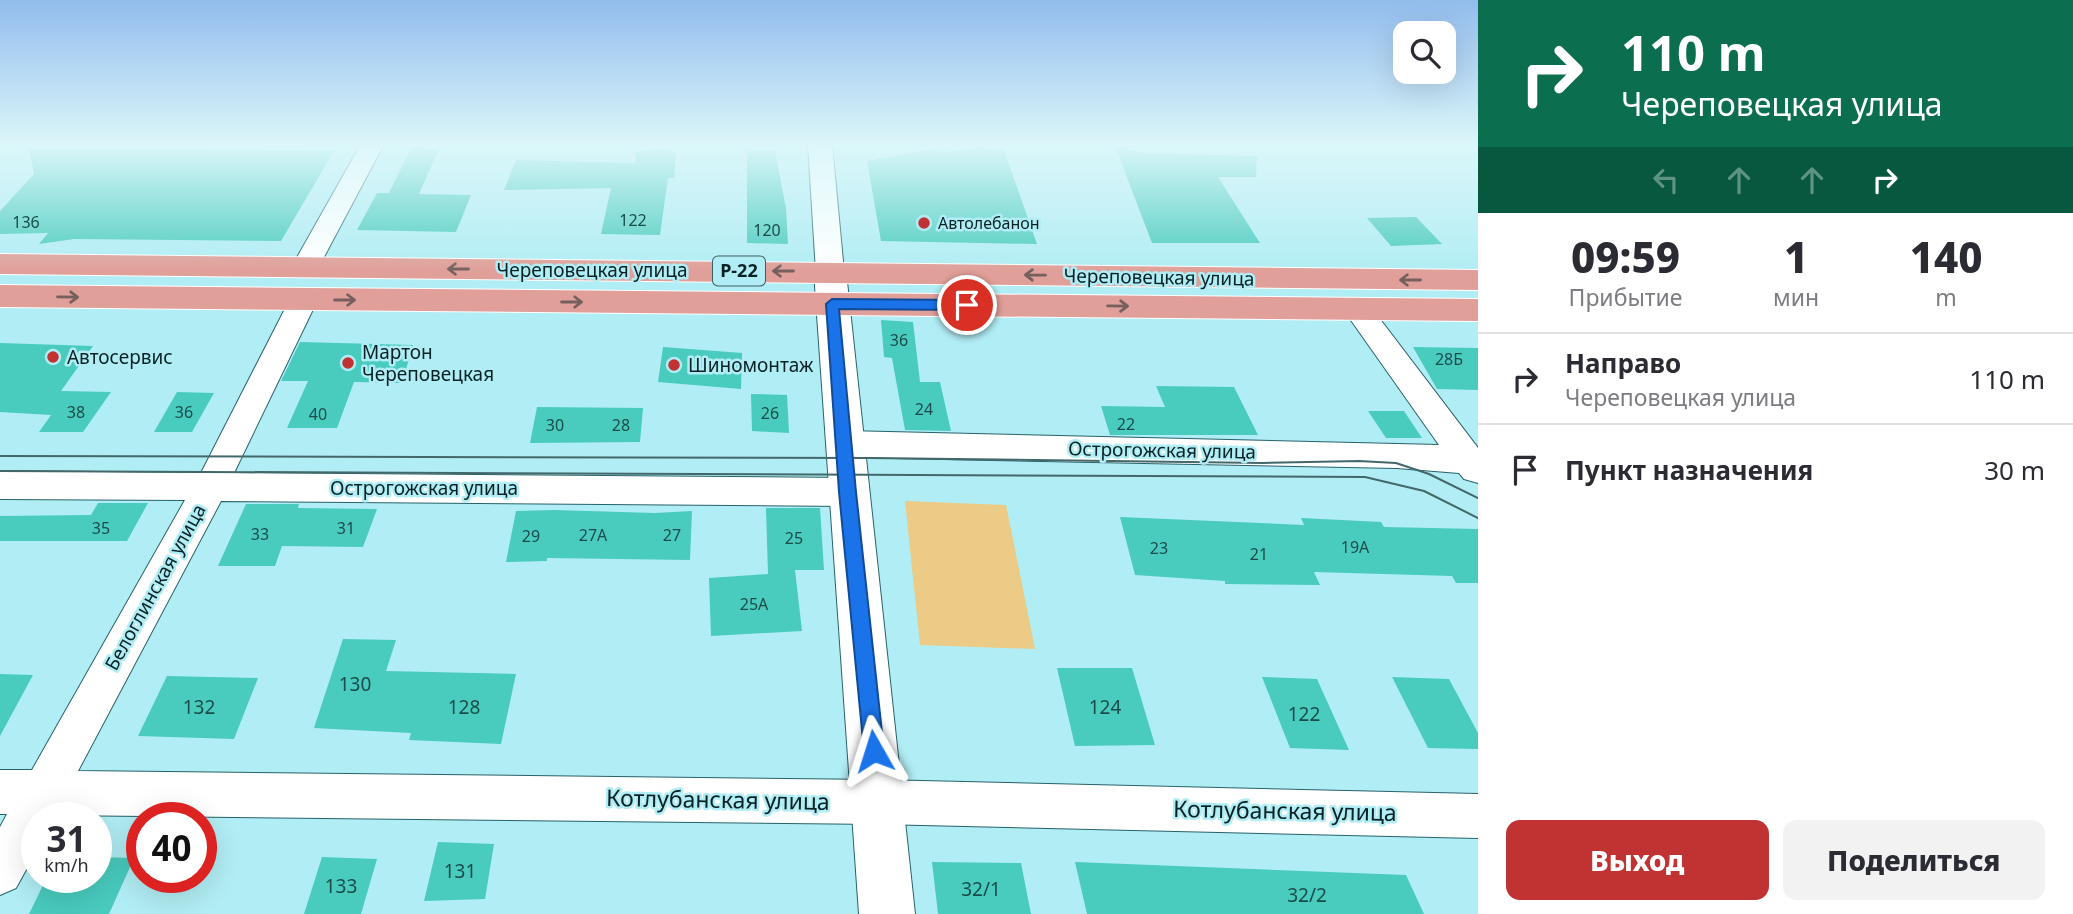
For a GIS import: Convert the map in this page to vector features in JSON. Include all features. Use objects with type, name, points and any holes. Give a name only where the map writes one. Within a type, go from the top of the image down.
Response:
[{"type":"highway","name":"Череповецкая улица","points":[[0,264],[304,284]]},
{"type":"highway","name":"Череповецкая улица","points":[[0,296],[304,284],[831,288],[1478,280]]},
{"type":"highway","name":"Череповецкая улица","points":[[831,288],[1357,309],[1478,310]]},
{"type":"street","name":"Белоглинская улица","points":[[0,872],[211,486],[352,187]]},
{"type":"street","points":[[823,187],[887,914]]},
{"type":"street","points":[[1357,309],[1474,465]]},
{"type":"street","name":"Острогожская улица","points":[[845,444],[1397,455],[1474,465]]},
{"type":"street","name":"Острогожская улица","points":[[0,485],[848,492]]},
{"type":"street","name":"Котлубанская улица","points":[[0,792],[879,802],[1478,816]]},
{"type":"shaded area","points":[[905,501],[1006,505],[1035,649],[920,645]]},
{"type":"building","points":[[22,187],[313,187],[281,241],[74,239],[39,244],[48,233],[0,234],[0,211]]},
{"type":"building","points":[[392,187],[422,187],[419,194],[471,195],[456,232],[357,230],[377,193],[389,193]]},
{"type":"building","points":[[505,187],[667,187],[660,235],[601,234],[611,188],[504,190]]},
{"type":"building","points":[[747,187],[782,187],[788,244],[747,243]]},
{"type":"building","points":[[871,187],[1017,187],[1037,244],[881,241]]},
{"type":"building","points":[[1131,187],[1224,187],[1260,243],[1152,243]]},
{"type":"building","points":[[1416,217],[1442,244],[1391,246],[1367,218]]},
{"type":"building","points":[[881,320],[913,322],[920,382],[940,382],[951,431],[905,430],[892,358],[884,357]]},
{"type":"building","name":"Мартон Череповецкая","points":[[300,342],[413,345],[402,383],[354,382],[337,428],[287,428],[308,381],[281,381]]},
{"type":"building","points":[[0,343],[93,346],[61,391],[111,392],[83,432],[39,432],[51,415],[0,412]]},
{"type":"building","points":[[663,347],[742,353],[741,389],[658,382]]},
{"type":"building","points":[[1413,347],[1478,348],[1478,390],[1437,389]]},
{"type":"building","points":[[1156,386],[1234,387],[1258,435],[1110,435],[1101,406],[1165,407]]},
{"type":"building","points":[[177,392],[214,393],[192,432],[154,432]]},
{"type":"building","points":[[751,394],[787,395],[789,433],[752,431]]},
{"type":"building","points":[[537,407],[643,408],[640,442],[530,443]]},
{"type":"building","points":[[1368,411],[1404,411],[1422,438],[1386,438]]},
{"type":"building","points":[[98,503],[148,503],[127,541],[0,541],[0,516],[91,515]]},
{"type":"building","points":[[246,504],[377,509],[363,547],[282,546],[275,566],[218,566]]},
{"type":"building","points":[[766,508],[820,508],[824,570],[795,570],[802,631],[711,636],[709,578],[768,574]]},
{"type":"building","points":[[516,511],[655,513],[692,511],[690,560],[547,558],[547,561],[506,562]]},
{"type":"building","points":[[1120,517],[1304,525],[1301,518],[1381,522],[1384,527],[1478,529],[1478,583],[1456,583],[1452,576],[1314,572],[1320,585],[1225,584],[1225,581],[1135,575]]},
{"type":"building","points":[[343,639],[396,640],[386,671],[516,674],[501,744],[409,740],[411,733],[314,728]]},
{"type":"building","points":[[1057,668],[1132,668],[1155,745],[1075,746]]},
{"type":"building","points":[[0,674],[33,675],[0,736]]},
{"type":"building","points":[[167,676],[258,678],[234,739],[138,736]]},
{"type":"building","points":[[1262,677],[1317,679],[1349,750],[1290,748]]},
{"type":"building","points":[[1392,677],[1449,679],[1478,733],[1478,749],[1428,748]]},
{"type":"building","points":[[438,842],[494,844],[485,899],[424,901]]},
{"type":"building","points":[[112,857],[126,858],[126,876],[109,914],[29,914],[39,893],[112,893]]},
{"type":"building","points":[[322,857],[377,859],[361,914],[304,914]]},
{"type":"building","points":[[932,862],[1021,863],[1031,914],[938,914]]},
{"type":"building","points":[[1075,862],[1406,875],[1424,914],[1087,914]]},
{"type":"tram line","points":[[0,456],[871,458],[1263,463],[1359,461],[1396,463],[1429,474],[1478,498]]},
{"type":"tram line","points":[[0,471],[1365,477],[1424,491],[1478,518]]},
{"type":"place","name":"Автолебанон","points":[[924,223]]},
{"type":"place","name":"Автосервис","points":[[53,357]]},
{"type":"place","name":"Мартон Череповецкая","points":[[348,363]]},
{"type":"place","name":"Шиномонтаж","points":[[674,365]]},
{"type":"route","points":[[874,751],[832,304],[967,305]]}]
